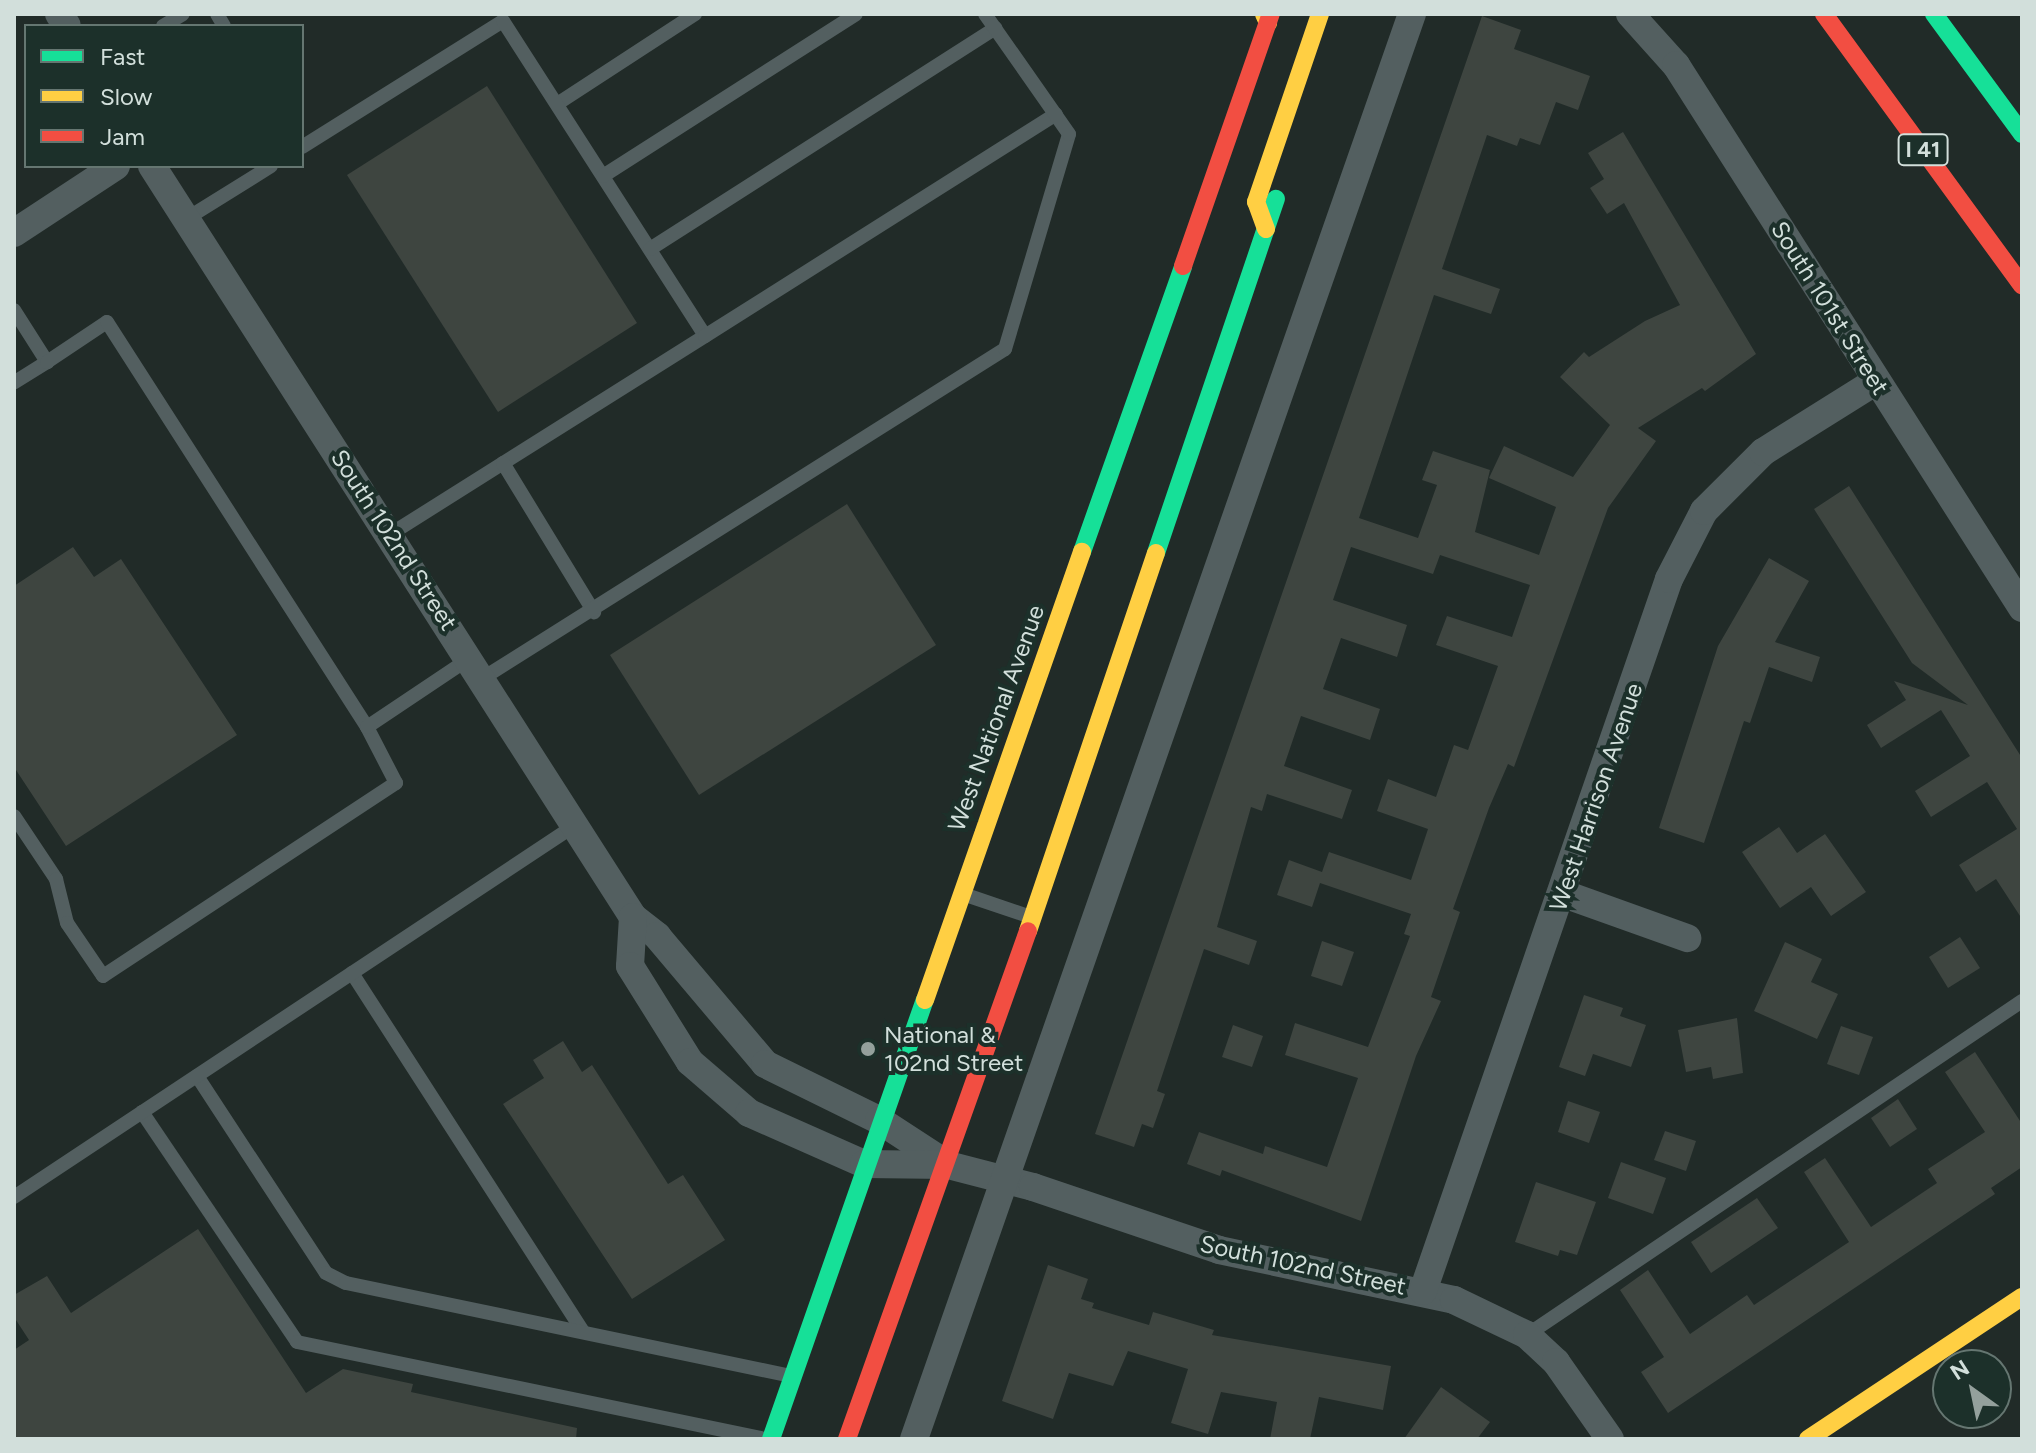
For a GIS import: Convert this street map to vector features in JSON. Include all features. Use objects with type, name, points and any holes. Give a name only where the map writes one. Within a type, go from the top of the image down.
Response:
[{"type":"main road","points":[[1266,229],[1256,202],[1320,14]]},
{"type":"main road","points":[[847,1439],[948,1165],[1339,14]]},
{"type":"main road","name":"I 41","points":[[1824,14],[2022,286]]},
{"type":"main road","points":[[1934,14],[2022,134]]},
{"type":"main road","name":"West National Avenue","points":[[771,1439],[879,1120],[1268,17]]},
{"type":"main road","points":[[1808,1439],[2022,1297]]},
{"type":"street","points":[[914,1439],[1412,14]]},
{"type":"street","name":"South 101st Street","points":[[1630,14],[1676,65],[2022,608]]},
{"type":"street","points":[[14,233],[113,168]]},
{"type":"street","name":"South 102nd Street","points":[[153,168],[578,824],[633,917],[657,936],[765,1064],[879,1120],[948,1165]]},
{"type":"street","name":"West Harrison Avenue","points":[[1423,1291],[1564,894],[1669,579],[1704,511],[1763,452],[1876,381]]},
{"type":"street","points":[[1564,894],[1687,938]]},
{"type":"street","name":"South 102nd Street","points":[[633,917],[630,966],[690,1062],[749,1113],[864,1164],[948,1165],[1006,1180],[1219,1250],[1423,1291],[1496,1317],[1527,1335],[1556,1362],[1610,1439]]},
{"type":"lane","points":[[557,104],[695,14]]},
{"type":"lane","points":[[603,176],[856,14]]},
{"type":"lane","points":[[367,727],[476,668],[594,612],[1005,349],[1069,134],[985,14]]},
{"type":"lane","points":[[304,146],[508,17],[557,104],[705,336]]},
{"type":"lane","points":[[650,249],[995,28]]},
{"type":"lane","points":[[390,534],[1056,114]]},
{"type":"lane","points":[[186,219],[268,168]]},
{"type":"lane","points":[[14,310],[47,362]]},
{"type":"lane","points":[[14,383],[107,322],[367,727],[396,783],[103,976],[67,923],[56,879],[14,816]]},
{"type":"lane","points":[[503,463],[594,612]]},
{"type":"lane","points":[[14,1197],[578,824]]},
{"type":"lane","points":[[959,893],[1032,917]]},
{"type":"lane","points":[[352,973],[583,1332]]},
{"type":"lane","points":[[1527,1335],[2022,1001]]},
{"type":"lane","points":[[197,1076],[326,1273],[346,1283],[792,1376]]},
{"type":"lane","points":[[142,1112],[297,1342],[764,1439]]},
{"type":"building","points":[[1482,16],[1521,30],[1514,49],[1590,76],[1578,110],[1556,102],[1540,145],[1520,138],[1517,146],[1487,135],[1442,269],[1500,289],[1491,314],[1434,295],[1359,518],[1418,538],[1437,485],[1422,480],[1433,451],[1490,470],[1475,532],[1539,555],[1556,507],[1489,478],[1504,446],[1573,477],[1610,425],[1560,377],[1584,352],[1589,357],[1645,321],[1680,305],[1624,203],[1607,214],[1590,188],[1604,179],[1588,153],[1623,132],[1756,354],[1705,391],[1702,388],[1638,428],[1656,441],[1608,508],[1514,767],[1508,764],[1489,808],[1453,909],[1460,912],[1431,997],[1441,1001],[1416,1056],[1361,1221],[1222,1170],[1220,1176],[1187,1164],[1199,1132],[1263,1154],[1265,1146],[1327,1167],[1358,1078],[1285,1055],[1295,1023],[1368,1047],[1410,936],[1404,934],[1411,914],[1320,883],[1312,907],[1277,895],[1289,860],[1322,872],[1329,852],[1411,880],[1428,829],[1377,811],[1388,779],[1436,797],[1454,745],[1468,750],[1498,666],[1436,645],[1447,616],[1512,637],[1530,585],[1440,555],[1433,574],[1351,547],[1333,600],[1407,625],[1397,657],[1341,638],[1323,689],[1380,709],[1370,740],[1301,716],[1284,766],[1352,790],[1342,819],[1267,794],[1262,811],[1251,807],[1217,927],[1257,941],[1249,965],[1204,949],[1157,1091],[1165,1094],[1153,1128],[1142,1124],[1134,1147],[1095,1134]]},
{"type":"building","points":[[487,86],[637,323],[498,412],[347,175]]},
{"type":"building","points":[[1849,486],[2022,758],[2022,919],[1996,879],[1976,892],[1959,865],[2017,829],[1987,782],[1931,817],[1915,791],[1970,756],[1941,710],[1881,748],[1867,725],[1906,700],[1894,681],[1968,705],[1912,663],[1814,509]]},
{"type":"building","points":[[847,504],[936,645],[699,795],[610,655]]},
{"type":"building","points":[[73,547],[94,577],[121,559],[237,735],[66,846],[14,767],[14,586]]},
{"type":"building","points":[[1769,558],[1809,581],[1775,642],[1820,657],[1812,682],[1769,667],[1750,723],[1744,721],[1704,843],[1659,828],[1718,646]]},
{"type":"building","points":[[1779,827],[1797,853],[1825,834],[1866,892],[1831,916],[1811,887],[1780,908],[1742,852]]},
{"type":"building","points":[[1960,937],[1980,968],[1948,988],[1929,957]]},
{"type":"building","points":[[1322,941],[1354,952],[1342,986],[1311,976]]},
{"type":"building","points":[[1785,942],[1822,959],[1811,982],[1838,994],[1817,1039],[1754,1011]]},
{"type":"building","points":[[1584,995],[1623,1008],[1620,1016],[1646,1025],[1631,1067],[1593,1054],[1585,1076],[1559,1067]]},
{"type":"building","points":[[1737,1018],[1743,1073],[1713,1079],[1711,1067],[1686,1072],[1678,1030]]},
{"type":"building","points":[[1233,1025],[1263,1036],[1252,1067],[1222,1057]]},
{"type":"building","points":[[1841,1026],[1873,1037],[1859,1075],[1827,1064]]},
{"type":"building","points":[[563,1041],[582,1072],[592,1065],[668,1184],[683,1175],[725,1240],[632,1299],[503,1104],[544,1078],[533,1060]]},
{"type":"building","points":[[1975,1052],[2022,1124],[2022,1167],[1991,1188],[1995,1194],[1668,1413],[1641,1372],[1664,1357],[1620,1290],[1648,1270],[1690,1334],[1747,1295],[1754,1305],[1849,1242],[1804,1172],[1825,1158],[1871,1227],[1937,1183],[1928,1169],[1985,1132],[1945,1072]]},
{"type":"building","points":[[1898,1099],[1917,1129],[1890,1147],[1871,1118]]},
{"type":"building","points":[[1568,1101],[1600,1112],[1589,1143],[1558,1132]]},
{"type":"building","points":[[1665,1131],[1696,1141],[1686,1171],[1654,1160]]},
{"type":"building","points":[[1621,1162],[1666,1178],[1653,1214],[1608,1198]]},
{"type":"building","points":[[1536,1182],[1596,1202],[1577,1255],[1560,1250],[1558,1256],[1515,1242]]},
{"type":"building","points":[[1757,1198],[1778,1228],[1711,1273],[1691,1242]]},
{"type":"building","points":[[198,1229],[306,1393],[343,1369],[413,1384],[411,1392],[577,1428],[576,1439],[14,1439],[14,1350],[29,1340],[14,1317],[14,1295],[47,1276],[71,1313]]},
{"type":"building","points":[[1048,1265],[1088,1279],[1081,1299],[1094,1303],[1092,1308],[1149,1325],[1153,1312],[1214,1330],[1212,1335],[1391,1366],[1383,1410],[1319,1397],[1310,1439],[1270,1439],[1277,1402],[1221,1392],[1208,1434],[1171,1423],[1188,1369],[1128,1351],[1113,1386],[1069,1373],[1053,1419],[1002,1401]]},
{"type":"building","points":[[1441,1387],[1490,1422],[1477,1439],[1404,1439]]},
{"type":"traffic: fast","points":[[1934,14],[2022,134]]},
{"type":"traffic: fast","points":[[1156,553],[1276,199]]},
{"type":"traffic: fast","points":[[1082,552],[1183,266]]},
{"type":"traffic: fast","points":[[771,1439],[925,1000]]},
{"type":"traffic: slow","points":[[1264,14],[1268,23]]},
{"type":"traffic: slow","points":[[1266,229],[1256,202],[1320,14]]},
{"type":"traffic: slow","points":[[925,1000],[1082,552]]},
{"type":"traffic: slow","points":[[1028,931],[1156,553]]},
{"type":"traffic: slow","points":[[1808,1439],[2022,1297]]},
{"type":"traffic: jam","points":[[1183,266],[1271,14]]},
{"type":"traffic: jam","points":[[1824,14],[2022,286]]},
{"type":"traffic: jam","points":[[847,1439],[1028,931]]},
{"type":"place","name":"National & 102nd Street","points":[[868,1049]]}]
